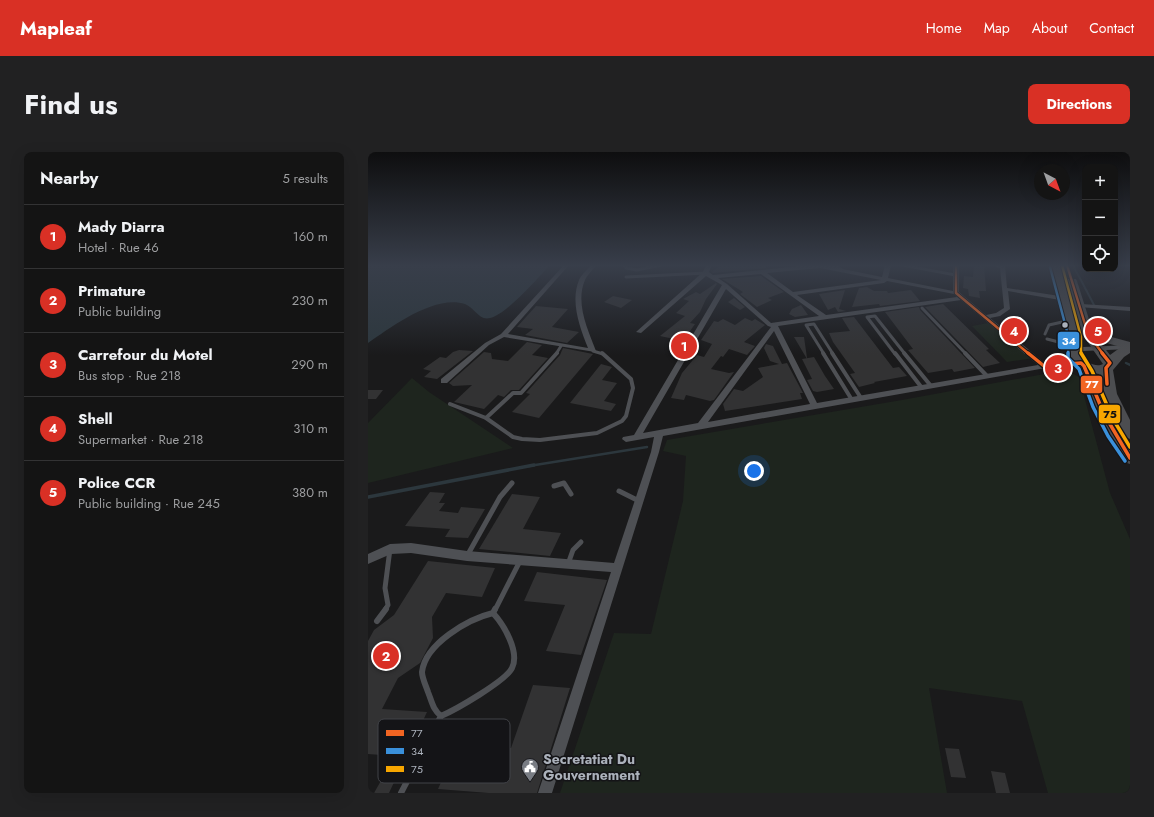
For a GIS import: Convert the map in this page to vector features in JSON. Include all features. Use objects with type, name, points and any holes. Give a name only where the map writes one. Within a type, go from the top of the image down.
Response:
[{"type":"highway","points":[[1065,295],[1079,355],[1099,405],[1113,433],[1130,458]]},
{"type":"highway","points":[[1077,295],[1088,334],[1104,359],[1107,388],[1115,408],[1130,433]]},
{"type":"highway","points":[[1088,334],[1130,348]]},
{"type":"highway","points":[[1079,355],[1096,369],[1104,359],[1116,356],[1130,348]]},
{"type":"street","points":[[444,381],[487,344],[503,335],[540,295]]},
{"type":"street","points":[[503,335],[593,351],[583,325],[579,305],[580,295]]},
{"type":"street","points":[[639,332],[685,295]]},
{"type":"street","points":[[636,438],[720,295]]},
{"type":"street","points":[[735,295],[770,325],[962,298]]},
{"type":"street","points":[[793,295],[824,317]]},
{"type":"street","points":[[958,295],[1044,366]]},
{"type":"street","points":[[985,317],[998,315],[1007,309],[1005,295]]},
{"type":"street","points":[[1041,295],[1066,299]]},
{"type":"street","points":[[1081,306],[1130,309]]},
{"type":"street","points":[[775,325],[814,406]]},
{"type":"street","points":[[701,426],[775,325]]},
{"type":"street","points":[[626,439],[1057,364],[1079,355],[1104,359],[1130,348]]},
{"type":"street","points":[[545,793],[655,452],[659,434]]},
{"type":"street","points":[[368,558],[390,549],[411,548],[467,556],[617,568]]},
{"type":"lane","points":[[922,308],[987,376]]},
{"type":"lane","points":[[922,388],[867,317],[875,316],[931,386]]},
{"type":"lane","points":[[1045,334],[1049,325],[1071,320]]},
{"type":"lane","points":[[852,400],[806,325],[814,324],[861,398]]},
{"type":"lane","points":[[1047,338],[1079,355]]},
{"type":"lane","points":[[486,418],[502,405],[513,393],[521,393],[554,357],[561,346]]},
{"type":"lane","points":[[450,404],[486,418],[513,437],[522,440],[540,440],[597,433],[622,421],[626,416],[633,388],[631,379],[601,352],[593,351]]},
{"type":"lane","points":[[467,556],[500,497],[512,483]]},
{"type":"lane","points":[[554,486],[564,483],[570,494]]},
{"type":"lane","points":[[619,491],[639,501]]},
{"type":"lane","points":[[568,565],[573,550],[581,542]]},
{"type":"lane","points":[[377,621],[388,605],[385,588],[390,549]]},
{"type":"lane","points":[[493,613],[520,561]]},
{"type":"lane","points":[[441,716],[435,712],[422,674],[425,661],[435,645],[472,620],[493,613]]},
{"type":"lane","points":[[439,719],[441,716],[456,710],[504,678],[512,669],[515,656],[503,624],[493,613]]},
{"type":"lane","points":[[401,793],[406,783]]},
{"type":"shaded area","points":[[368,295],[522,295],[504,310],[490,318],[483,318],[465,304],[453,302],[427,308],[401,321],[368,343]]},
{"type":"shaded area","points":[[988,323],[1034,358],[1007,362],[972,326]]},
{"type":"shaded area","points":[[1066,370],[1079,377],[1110,493],[1130,539],[1130,793],[1048,793],[1022,701],[929,688],[947,793],[560,793],[614,633],[651,634],[683,501],[686,456],[663,451],[667,440],[902,400]]},
{"type":"shaded area","points":[[412,378],[429,392],[513,448],[368,483],[368,423]]},
{"type":"building","points":[[691,295],[709,295],[700,312],[690,323],[695,324],[683,341],[660,336],[685,316],[676,313],[689,301],[683,299]]},
{"type":"building","points":[[741,295],[776,295],[768,298],[772,300],[757,307]]},
{"type":"building","points":[[820,295],[843,295],[839,309],[846,311],[838,312],[835,307],[828,310]]},
{"type":"building","points":[[856,295],[915,295],[920,301],[880,306],[879,304],[852,307]]},
{"type":"building","points":[[980,295],[980,298],[969,296]]},
{"type":"building","points":[[613,296],[632,300],[621,308],[604,302]]},
{"type":"building","points":[[734,298],[745,307],[740,310],[728,302]]},
{"type":"building","points":[[943,304],[989,349],[986,350],[1000,363],[983,367],[925,307]]},
{"type":"building","points":[[801,305],[808,315],[795,317],[789,314],[792,309]]},
{"type":"building","points":[[536,306],[568,309],[552,327],[579,332],[567,343],[525,335],[533,329],[517,327]]},
{"type":"building","points":[[919,307],[920,310],[975,368],[954,372],[952,369],[928,373],[908,350],[913,349],[885,312]]},
{"type":"building","points":[[854,317],[893,368],[899,367],[907,376],[874,382],[875,383],[859,387],[850,374],[855,373],[833,342],[829,333],[850,331],[842,318]]},
{"type":"building","points":[[745,318],[752,321],[755,319],[765,325],[744,342],[755,346],[747,355],[729,349],[723,357],[721,356],[711,369],[729,373],[734,372],[714,400],[710,401],[686,395],[684,400],[671,398],[682,373],[697,355],[704,357],[712,344],[701,340],[714,321],[718,322],[723,319],[735,325]]},
{"type":"building","points":[[794,337],[804,337],[807,359]]},
{"type":"building","points":[[527,342],[542,345],[532,355],[548,358],[519,390],[511,390],[504,397],[498,395],[484,409],[454,402],[472,385],[453,386],[449,383],[484,352],[491,353],[492,359],[508,361]]},
{"type":"building","points":[[766,344],[773,346],[782,364],[787,363],[803,393],[800,393],[802,399],[725,411],[723,404],[734,389],[743,391],[763,377],[758,368],[779,364],[770,361],[764,348]]},
{"type":"building","points":[[563,348],[593,354],[539,418],[512,412],[530,394],[526,393],[560,355]]},
{"type":"building","points":[[459,350],[473,351],[437,379],[424,377],[431,371],[423,369],[440,357],[446,358],[453,352]]},
{"type":"building","points":[[814,357],[834,389],[817,392],[813,391],[807,380],[812,379],[802,359]]},
{"type":"building","points":[[601,364],[612,367],[602,380],[617,383],[604,401],[616,404],[611,411],[570,403]]},
{"type":"building","points":[[368,390],[383,390],[376,399],[368,399]]},
{"type":"building","points":[[430,492],[445,493],[439,503],[445,503],[439,511],[458,513],[461,507],[485,509],[468,538],[445,537],[450,529],[405,526]]},
{"type":"building","points":[[512,494],[540,497],[523,529],[561,533],[550,556],[479,549]]},
{"type":"building","points":[[428,561],[495,568],[482,597],[446,593],[432,617],[433,638],[420,663],[398,678],[382,709],[427,712],[424,719],[378,719],[378,755],[368,754],[368,641],[374,630],[394,615]]},
{"type":"building","points":[[537,572],[607,580],[581,655],[546,651],[565,605],[524,601]]},
{"type":"building","points":[[533,685],[570,688],[537,793],[489,793],[438,789],[441,783],[510,783],[511,748]]},
{"type":"building","points":[[945,748],[959,749],[966,778],[951,777]]},
{"type":"building","points":[[991,771],[1005,773],[1010,793],[996,793]]},
{"type":"building","points":[[380,783],[394,783],[389,793],[374,793]]},
{"type":"waterway","points":[[1089,295],[1094,305]]},
{"type":"waterway","points":[[1126,363],[1130,365]]},
{"type":"waterway","points":[[529,466],[647,447]]},
{"type":"waterway","points":[[368,497],[534,465]]},
{"type":"transit line","name":"77","points":[[958,295],[1044,366],[1081,363],[1084,366],[1104,414],[1130,458]]},
{"type":"transit line","name":"34","points":[[1057,295],[1069,339],[1068,358],[1079,369],[1093,407],[1108,436],[1125,461]]},
{"type":"transit line","name":"75","points":[[1070,295],[1081,337],[1081,355],[1089,365],[1104,401],[1119,431],[1130,447]]},
{"type":"transit line","name":"77","points":[[1076,295],[1088,334],[1110,363],[1106,368],[1107,384]]},
{"type":"place","name":"Shell","points":[[1014,331]]},
{"type":"place","name":"Police CCR","points":[[1098,331]]},
{"type":"place","name":"Mady Diarra","points":[[684,346]]},
{"type":"place","name":"Carrefour du Motel","points":[[1058,368]]},
{"type":"place","name":"Primature","points":[[386,656]]},
{"type":"place","name":"Secretatiat Du Gouvernement","points":[[530,782]]}]
